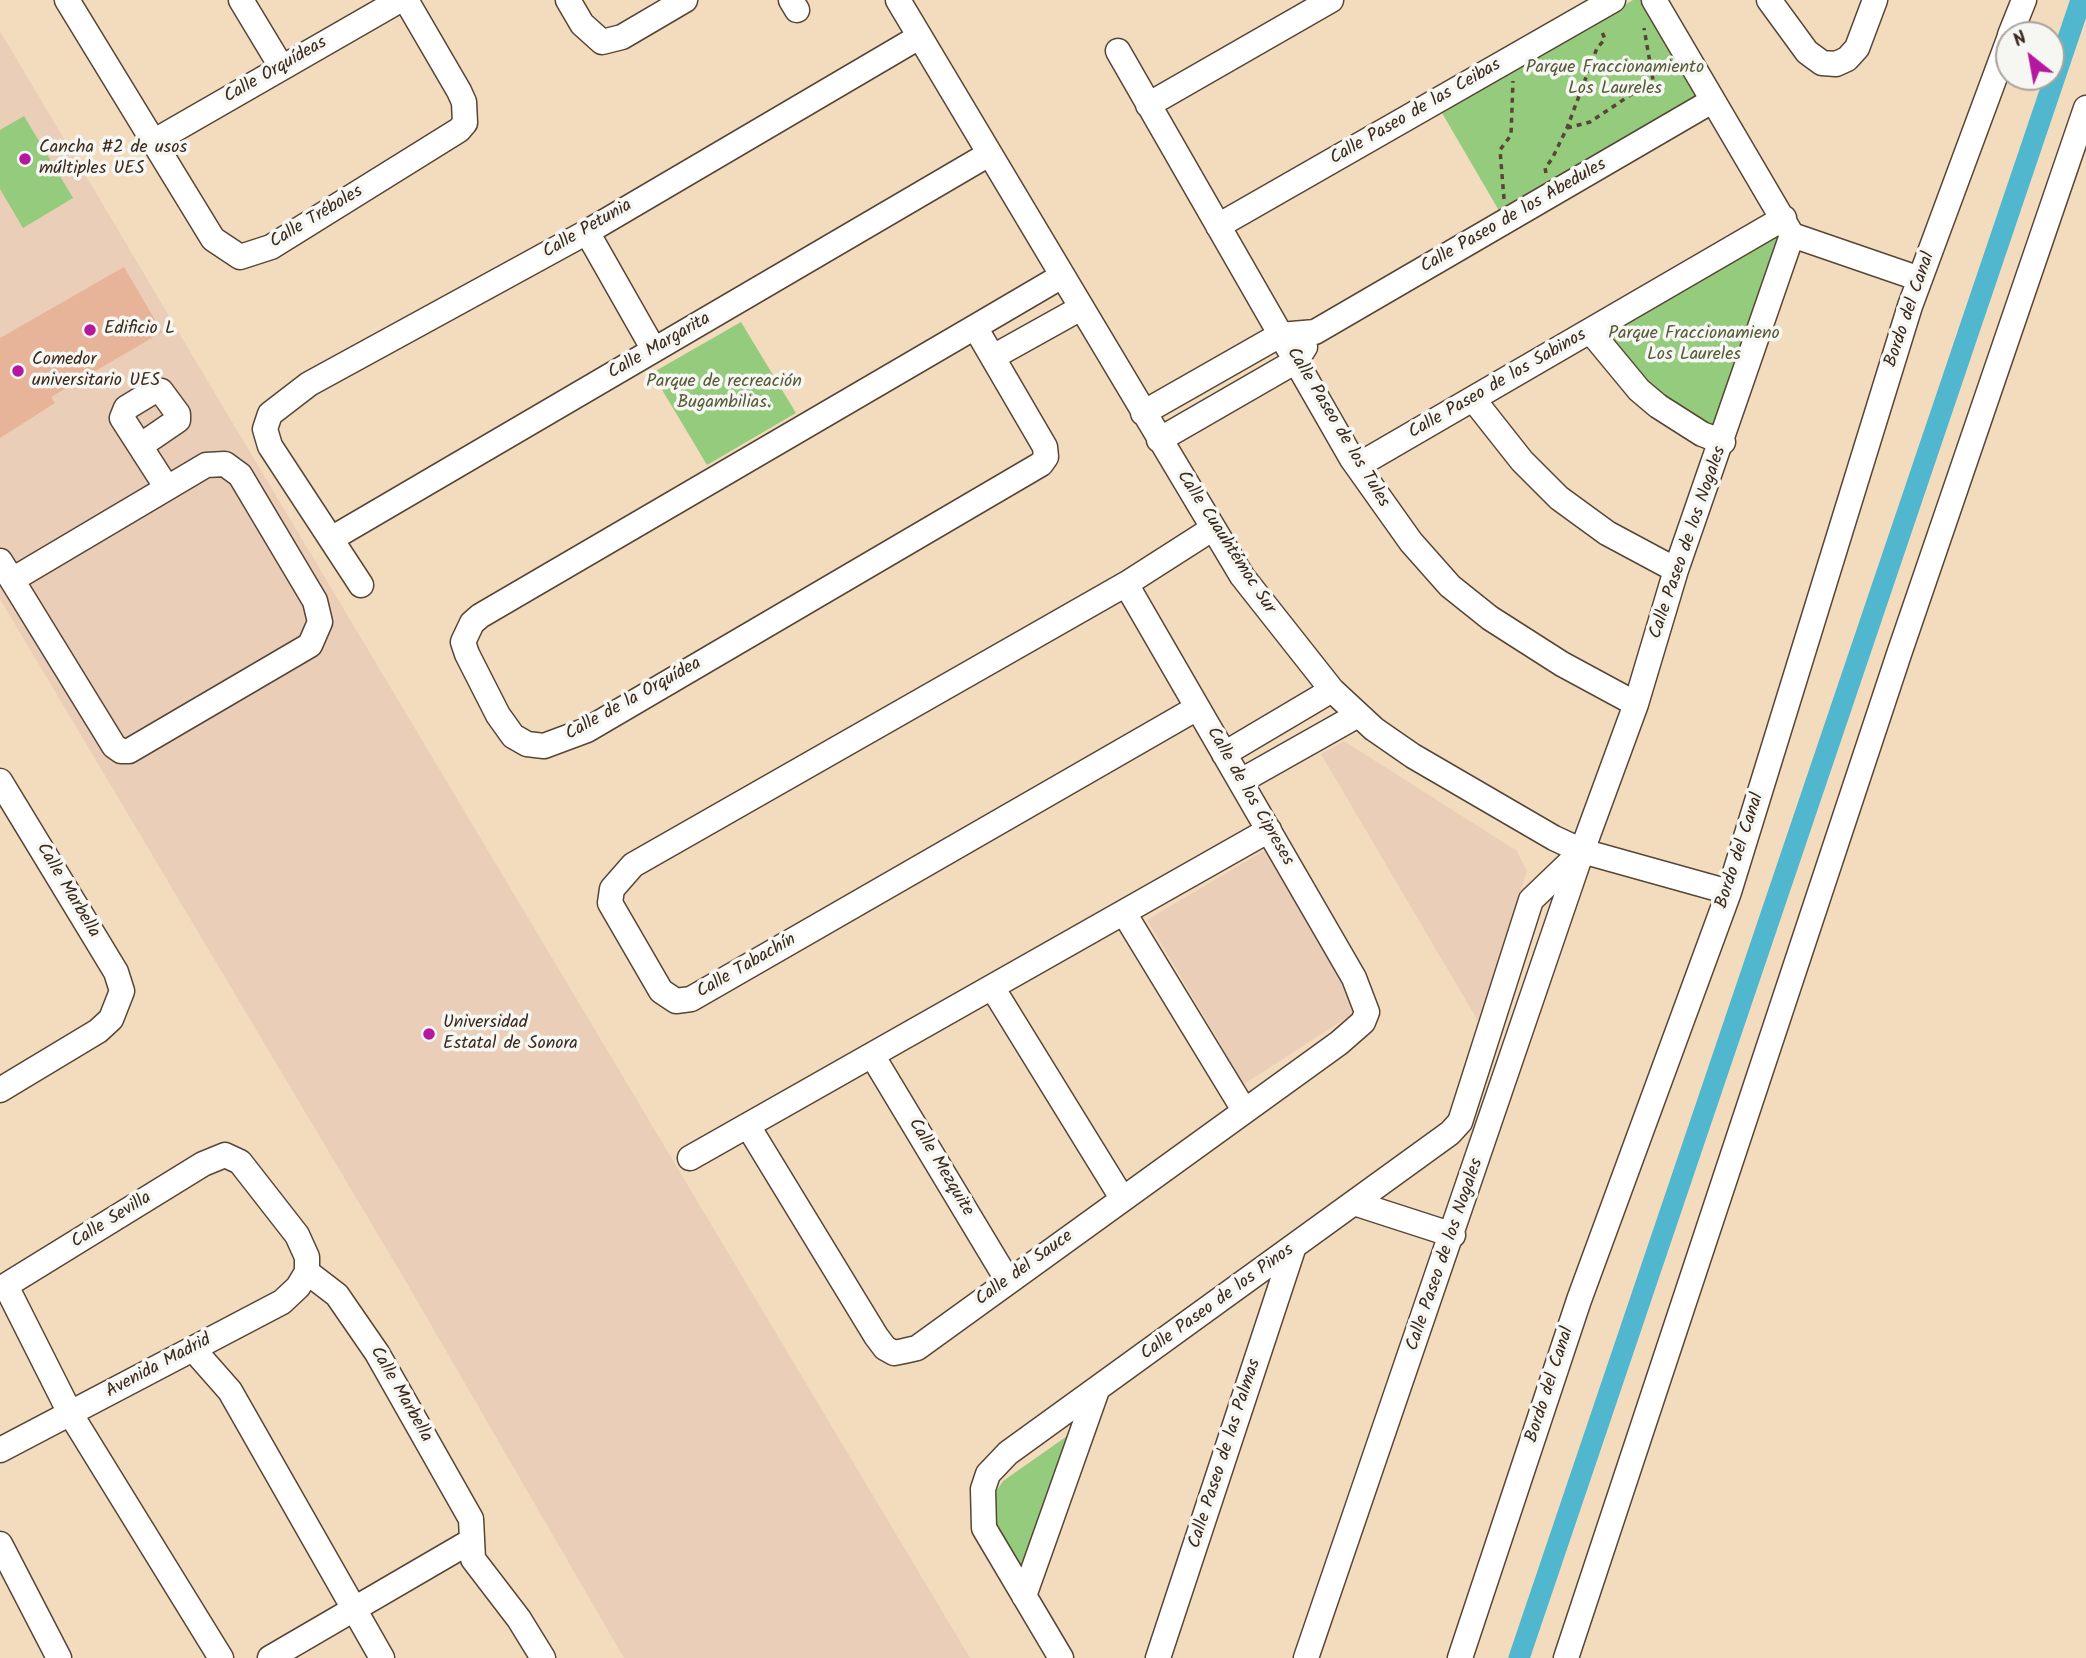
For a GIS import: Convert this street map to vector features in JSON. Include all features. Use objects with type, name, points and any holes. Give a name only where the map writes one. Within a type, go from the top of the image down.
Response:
[{"type":"street","name":"Calle Tréboles","points":[[66,0],[213,239],[240,257],[271,247],[459,130],[465,123],[464,102],[459,91],[406,0]]},
{"type":"street","points":[[241,0],[282,68]]},
{"type":"street","name":"Calle Orquídeas","points":[[153,142],[400,0]]},
{"type":"street","points":[[568,0],[582,24],[602,42],[622,37],[685,0]]},
{"type":"street","name":"Calle Cuauhtémoc Sur","points":[[898,0],[1212,529],[1242,576],[1332,690],[1358,715],[1413,756],[1554,838],[1582,851],[1729,892]]},
{"type":"street","points":[[1148,105],[1331,0]]},
{"type":"street","name":"Calle Paseo de las Ceibas","points":[[1218,226],[1613,0]]},
{"type":"street","points":[[1769,0],[1807,52],[1822,63],[1836,64],[1847,60],[1857,48],[1875,0]]},
{"type":"street","name":"Bordo del Canal","points":[[2016,21],[2024,0]]},
{"type":"street","points":[[1648,10],[1712,101],[1788,227],[1920,279]]},
{"type":"street","name":"Calle Petunia","points":[[331,540],[281,463],[265,429],[270,414],[309,384],[587,232],[919,37]]},
{"type":"street","name":"Calle Paseo de los Tules","points":[[1118,51],[1357,466],[1411,542],[1450,586],[1538,649],[1636,704]]},
{"type":"street","name":"Bordo del Canal","points":[[1460,1658],[1579,1300],[1729,892],[1920,279],[1995,77]]},
{"type":"street","name":"Calle Paseo de los Abedules","points":[[1143,413],[1280,335],[1315,332],[1712,101]]},
{"type":"street","points":[[1566,1658],[1899,654],[2086,108]]},
{"type":"street","name":"Calle Margarita","points":[[331,540],[989,154]]},
{"type":"street","name":"Calle Paseo de los Sabinos","points":[[1357,466],[1591,332],[1788,227]]},
{"type":"street","name":"Calle Paseo de los Nogales","points":[[1306,1658],[1453,1235],[1582,851],[1636,704],[1676,570],[1723,442],[1788,227]]},
{"type":"street","points":[[587,232],[654,350]]},
{"type":"street","name":"Calle de la Orquídea","points":[[975,327],[1045,447],[1046,457],[1041,464],[587,730],[544,746],[527,744],[513,736],[498,715],[467,654],[463,642],[472,623],[975,327],[1062,276]]},
{"type":"street","points":[[993,357],[1081,308]]},
{"type":"street","name":"Calle Paseo de los Abedules","points":[[1159,440],[1296,361],[1315,332]]},
{"type":"street","points":[[1591,332],[1639,390],[1677,420],[1723,442]]},
{"type":"street","points":[[1473,399],[1522,461],[1559,498],[1607,533],[1676,570]]},
{"type":"street","points":[[140,446],[167,488]]},
{"type":"street","points":[[225,464],[240,475],[315,601],[320,622],[310,645],[129,751],[121,751],[114,746],[6,570],[167,488],[206,465],[225,464]]},
{"type":"street","points":[[1125,583],[1212,529]]},
{"type":"street","points":[[331,540],[361,585]]},
{"type":"street","name":"Calle Tabachín","points":[[1125,583],[633,865],[612,889],[610,903],[649,975],[661,991],[676,1001],[691,999],[1197,708]]},
{"type":"street","name":"Calle de los Cipreses","points":[[1125,583],[1354,978],[1367,1012]]},
{"type":"street","points":[[1224,754],[1332,690]]},
{"type":"street","points":[[1241,781],[1358,715]]},
{"type":"street","name":"Calle Marbella","points":[[1,784],[116,972],[121,991],[118,1006],[111,1019],[98,1031],[2,1083]]},
{"type":"street","points":[[690,1158],[1269,830]]},
{"type":"street","name":"Calle Paseo de los Nogales","points":[[1460,1122],[1531,900],[1582,851]]},
{"type":"street","points":[[1124,913],[1244,1110]]},
{"type":"street","points":[[992,987],[1122,1198]]},
{"type":"street","name":"Calle del Sauce","points":[[748,1126],[885,1348],[894,1353],[917,1348],[1346,1037],[1363,1022],[1367,1012]]},
{"type":"street","name":"Calle Mezquite","points":[[872,1055],[1008,1281]]},
{"type":"street","points":[[1460,1122],[1488,1131]]},
{"type":"street","name":"Calle Paseo de los Pinos","points":[[1024,1596],[984,1528],[984,1489],[988,1474],[1008,1452],[1430,1149],[1460,1122]]},
{"type":"street","name":"Calle Sevilla","points":[[3,1288],[203,1164],[225,1155],[240,1162],[297,1235],[307,1257],[307,1272]]},
{"type":"street","points":[[1354,1203],[1453,1235]]},
{"type":"street","name":"Calle Paseo de las Palmas","points":[[1158,1658],[1293,1249]]},
{"type":"street","name":"Calle Marbella","points":[[307,1272],[337,1295],[377,1353],[471,1519],[473,1559],[519,1619],[543,1658]]},
{"type":"street","name":"Avenida Madrid","points":[[0,1450],[282,1302],[298,1287],[307,1272]]},
{"type":"street","points":[[3,1288],[70,1413],[221,1658]]},
{"type":"street","points":[[192,1349],[230,1391],[382,1658]]},
{"type":"street","points":[[1061,1658],[1024,1596],[1097,1390]]},
{"type":"street","points":[[270,1658],[471,1541]]},
{"type":"street","points":[[0,1544],[59,1658]]},
{"type":"path","points":[[1567,128],[1590,122],[1653,80],[1648,10]]},
{"type":"path","points":[[1550,196],[1545,168],[1567,128],[1597,48],[1605,39],[1591,13]]},
{"type":"path","points":[[1505,222],[1500,150],[1511,135],[1515,57]]},
{"type":"shaded area","name":"Universidad Estatal de Sonora","points":[[0,31],[970,1658],[624,1658],[405,1280],[0,599]]},
{"type":"shaded area","points":[[1344,741],[1517,851],[1527,871],[1478,1021],[1321,754]]},
{"type":"shaded area","points":[[1267,849],[1357,1011],[1244,1084],[1147,920]]},
{"type":"green space","name":"Parque Fraccionamiento Los Laureles","points":[[1633,0],[1654,0],[1707,93],[1501,214],[1442,113]]},
{"type":"green space","name":"Cancha #2 de usos múltiples UES","points":[[24,116],[73,198],[23,228],[0,189],[0,130]]},
{"type":"green space","name":"Parque Fraccionamieno Los Laureles","points":[[1787,219],[1729,442],[1676,417],[1598,326]]},
{"type":"green space","name":"Parque de recreación Bugambilias.","points":[[741,322],[796,413],[707,465],[652,373]]},
{"type":"green space","points":[[1070,1434],[1021,1569],[998,1531],[994,1505],[997,1490],[1003,1481]]},
{"type":"building","name":"Edificio L","points":[[124,267],[162,332],[51,397],[55,403],[0,438],[0,338]]},
{"type":"waterway","points":[[1519,1658],[2081,0]]},
{"type":"place","name":"Cancha #2 de usos múltiples UES","points":[[25,159]]},
{"type":"place","name":"Edificio L","points":[[90,330]]},
{"type":"place","name":"Comedor universitario UES","points":[[18,371]]},
{"type":"place","name":"Universidad Estatal de Sonora","points":[[429,1034]]}]
